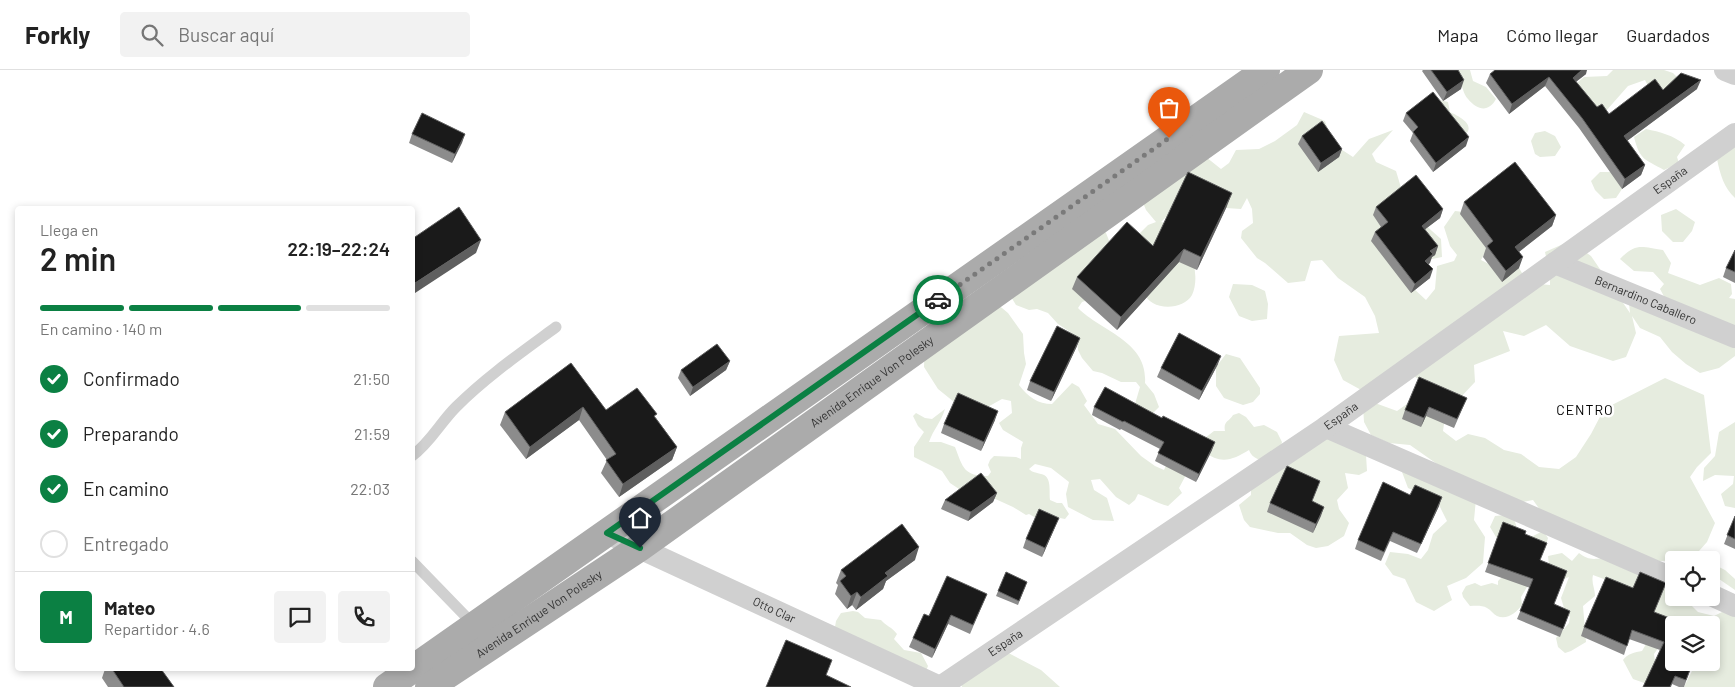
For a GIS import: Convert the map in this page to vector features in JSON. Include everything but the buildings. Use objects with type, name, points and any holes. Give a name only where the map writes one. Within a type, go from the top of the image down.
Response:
[{"type":"main road","points":[[415,668],[1266,70]]},
{"type":"main road","name":"Avenida Enrique Von Polesky","points":[[429,687],[640,548],[1309,70]]},
{"type":"main road","points":[[387,687],[410,671]]},
{"type":"street","points":[[1725,70],[1735,74]]},
{"type":"street","name":"España","points":[[940,687],[1326,427],[1735,134]]},
{"type":"street","name":"Bernardino Caballero","points":[[1555,263],[1735,337]]},
{"type":"street","points":[[1326,427],[1665,575]]},
{"type":"street","name":"Otto Clar","points":[[607,533],[940,687]]},
{"type":"street","points":[[1720,599],[1735,606]]},
{"type":"lane","points":[[415,454],[423,448],[455,408],[504,365],[556,327]]},
{"type":"lane","points":[[415,564],[475,626]]},
{"type":"shaded area","points":[[1286,70],[1206,157],[1221,169],[1229,163],[1236,150],[1259,149],[1275,141],[1297,125],[1304,112],[1325,121],[1333,144],[1353,157],[1369,139],[1393,130],[1372,154],[1376,162],[1396,171],[1405,201],[1423,223],[1441,239],[1442,257],[1427,260],[1412,287],[1426,300],[1435,289],[1437,266],[1454,261],[1457,255],[1450,246],[1444,227],[1455,211],[1480,214],[1489,245],[1481,260],[1491,265],[1519,259],[1519,268],[1528,283],[1550,285],[1545,252],[1570,241],[1591,256],[1630,313],[1628,293],[1667,302],[1660,289],[1664,284],[1653,272],[1634,271],[1620,259],[1631,250],[1640,247],[1663,250],[1671,263],[1668,273],[1700,285],[1719,278],[1731,284],[1732,294],[1729,298],[1735,299],[1735,356],[1719,368],[1700,373],[1672,352],[1660,337],[1640,328],[1632,316],[1636,333],[1626,357],[1613,361],[1570,346],[1546,325],[1524,336],[1503,331],[1510,351],[1474,365],[1475,382],[1446,410],[1443,431],[1456,441],[1468,434],[1485,438],[1504,450],[1521,454],[1539,467],[1559,469],[1576,457],[1604,409],[1665,378],[1704,395],[1711,453],[1690,477],[1715,523],[1707,542],[1699,551],[1665,551],[1665,561],[1659,561],[1548,521],[1533,500],[1517,503],[1476,499],[1474,520],[1485,537],[1483,563],[1466,578],[1447,586],[1452,600],[1434,611],[1416,602],[1405,579],[1393,575],[1385,564],[1390,552],[1408,554],[1421,559],[1428,550],[1433,534],[1447,521],[1437,501],[1408,488],[1402,472],[1437,464],[1410,445],[1389,443],[1371,435],[1364,422],[1363,406],[1375,403],[1397,411],[1424,392],[1424,382],[1408,373],[1363,391],[1343,380],[1334,360],[1339,336],[1379,333],[1375,316],[1365,297],[1338,278],[1322,260],[1311,261],[1305,281],[1288,283],[1257,258],[1241,238],[1242,231],[1253,223],[1252,209],[1247,198],[1241,209],[1226,208],[1217,201],[1173,210],[1161,222],[1178,226],[1195,267],[1194,290],[1188,300],[1181,304],[1166,307],[1159,306],[1152,303],[1144,292],[1139,234],[1148,225],[1156,222],[1144,205],[1134,202],[662,516]]},
{"type":"shaded area","points":[[1447,70],[1470,70],[1473,81],[1486,87],[1496,99],[1487,108],[1479,108],[1466,97],[1459,81]]},
{"type":"shaded area","points":[[1613,70],[1664,70],[1673,73],[1682,82],[1671,97],[1648,86],[1645,80],[1628,86],[1606,111],[1598,113],[1577,83],[1584,77],[1607,76]]},
{"type":"shaded area","points":[[1440,100],[1448,102],[1450,112],[1463,119],[1468,125],[1467,132],[1460,140],[1426,101]]},
{"type":"shaded area","points":[[1646,129],[1671,136],[1685,145],[1677,157],[1679,163],[1664,170],[1641,155],[1634,137]]},
{"type":"shaded area","points":[[1545,131],[1555,136],[1561,147],[1555,156],[1540,157],[1535,154],[1531,141],[1535,133]]},
{"type":"shaded area","points":[[1735,144],[1735,198],[1723,180],[1717,159]]},
{"type":"shaded area","points":[[1600,172],[1613,172],[1622,189],[1616,198],[1604,199],[1595,190],[1591,181]]},
{"type":"shaded area","points":[[1676,209],[1695,222],[1692,231],[1683,242],[1673,242],[1662,231],[1661,215]]},
{"type":"shaded area","points":[[1100,226],[1106,233],[1114,253],[1088,300],[1082,302],[1078,308],[1122,339],[1139,357],[1144,369],[1145,383],[1154,394],[1159,407],[1148,418],[1135,404],[1140,387],[1136,382],[1121,382],[1093,371],[1082,358],[1078,350],[1077,339],[1073,334],[1058,324],[1048,313],[1037,309],[1029,310],[1016,305],[1008,292]]},
{"type":"shaded area","points":[[1233,284],[1252,285],[1265,291],[1268,304],[1267,319],[1252,321],[1239,316],[1229,297]]},
{"type":"shaded area","points":[[990,298],[1008,313],[1023,334],[1026,364],[1019,385],[1026,393],[1042,403],[1052,404],[1072,383],[1079,387],[1087,401],[1084,405],[1098,424],[1115,429],[1141,456],[1155,466],[1164,470],[1172,453],[1187,473],[1179,488],[1182,493],[1168,506],[1138,494],[1129,505],[1116,497],[1100,479],[1091,480],[1094,490],[1107,498],[1114,521],[1093,520],[1068,507],[1066,494],[1069,482],[1051,468],[1035,464],[1029,469],[1045,475],[1049,484],[1050,500],[1062,503],[1069,514],[1065,519],[1055,517],[1036,518],[1029,514],[1026,515],[991,497],[962,491],[950,483],[942,471],[914,457],[914,447],[924,432],[918,426],[913,416],[916,413],[925,418],[932,419],[945,409],[929,442],[941,442],[955,447],[963,465],[969,472],[980,476],[988,476],[991,472],[988,465],[994,456],[1021,459],[1023,442],[1003,430],[999,423],[1012,413],[1011,401],[1002,399],[984,409],[959,406],[938,389],[924,367],[925,337]]},
{"type":"shaded area","points":[[1226,354],[1240,358],[1260,388],[1260,394],[1253,402],[1243,405],[1224,398],[1216,386],[1216,367]]},
{"type":"shaded area","points":[[1239,413],[1246,417],[1254,427],[1264,425],[1277,432],[1282,442],[1279,453],[1312,430],[1366,455],[1367,471],[1359,475],[1345,473],[1348,488],[1337,500],[1339,509],[1349,523],[1344,536],[1328,546],[1316,548],[1307,545],[1290,533],[1278,533],[1250,527],[1244,520],[1239,505],[1251,495],[1251,483],[1269,462],[1255,457],[1249,450],[1226,460],[1216,458],[1204,451],[1205,438],[1214,431],[1225,431],[1227,422],[1233,415]]},
{"type":"shaded area","points":[[1735,422],[1735,508],[1725,506],[1721,494],[1733,484],[1734,476],[1715,475],[1703,481],[1704,468],[1715,456],[1719,432]]},
{"type":"shaded area","points":[[1505,515],[1514,519],[1517,528],[1529,538],[1543,531],[1548,538],[1545,549],[1496,537],[1490,527],[1495,516]]},
{"type":"shaded area","points":[[1562,553],[1572,561],[1579,553],[1585,557],[1602,558],[1665,586],[1665,606],[1692,606],[1698,612],[1714,616],[1665,616],[1665,638],[1654,654],[1655,661],[1647,684],[1633,679],[1623,660],[1629,655],[1642,651],[1646,644],[1636,591],[1593,575],[1592,581],[1595,596],[1583,606],[1586,642],[1565,653],[1558,647],[1556,638],[1569,623],[1570,617],[1564,608],[1561,598],[1569,577],[1564,579],[1549,566],[1548,556]]},
{"type":"shaded area","points":[[1720,568],[1735,579],[1735,590],[1720,580]]},
{"type":"shaded area","points":[[1505,574],[1527,580],[1527,587],[1521,597],[1522,605],[1511,615],[1501,617],[1485,607],[1470,606],[1463,597],[1462,593],[1466,586],[1475,583],[1481,586],[1492,583],[1498,585],[1498,581]]},
{"type":"shaded area","points":[[1726,610],[1735,612],[1735,687],[1684,687],[1692,671],[1720,671],[1720,616],[1714,616]]},
{"type":"shaded area","points":[[858,612],[865,618],[881,620],[897,634],[894,639],[904,650],[921,653],[928,666],[926,671],[835,627],[841,613]]},
{"type":"shaded area","points":[[995,646],[1041,670],[1060,687],[962,687],[958,669]]},
{"type":"way so far","points":[[938,300],[1169,138]]},
{"type":"district","name":"CENTRO","points":[[1585,410]]},
{"type":"route","points":[[640,548],[607,533],[938,300]]}]
